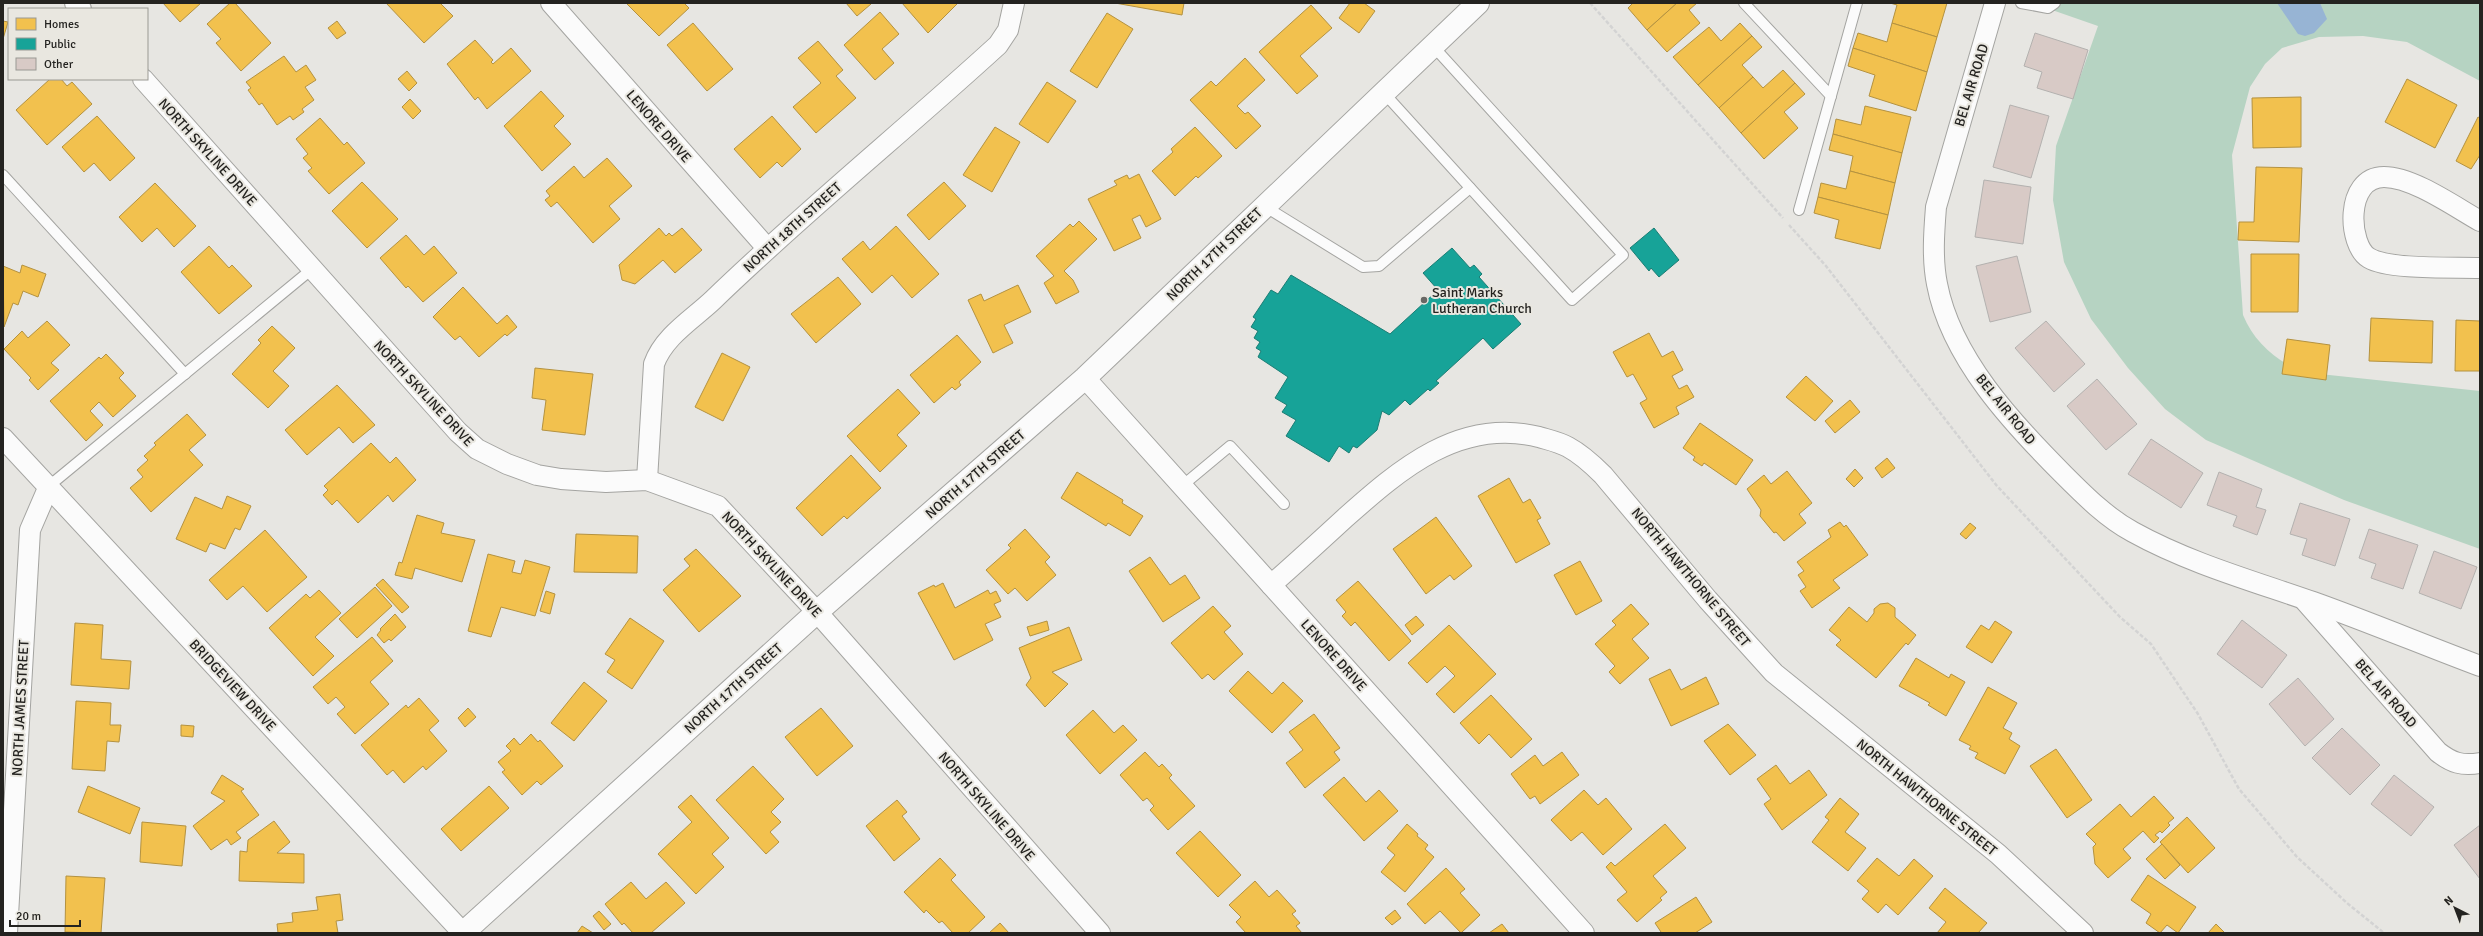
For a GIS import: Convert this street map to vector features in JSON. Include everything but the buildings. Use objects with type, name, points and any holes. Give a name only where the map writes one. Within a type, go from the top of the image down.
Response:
[{"type":"street","name":"LENORE DRIVE","points":[[551,3],[767,248]]},
{"type":"street","name":"NORTH 17TH STREET","points":[[463,933],[817,612],[1085,378],[1478,3]]},
{"type":"street","name":"BEL AIR ROAD","points":[[1995,3],[1936,207],[1934,241],[1937,285],[1953,333],[1983,384],[2045,456],[2110,517],[2159,546],[2200,563],[2304,599],[2480,666]]},
{"type":"street","name":"NORTH 18TH STREET","points":[[647,480],[654,364],[658,353],[674,335],[767,248],[998,45],[1008,30],[1014,7]]},
{"type":"street","name":"NORTH SKYLINE DRIVE","points":[[144,80],[458,432],[477,449],[507,464],[549,477],[606,482],[647,480],[718,506],[817,612],[1100,933]]},
{"type":"street","points":[[2480,221],[2415,185],[2396,178],[2383,177],[2371,180],[2359,189],[2355,199],[2356,237],[2360,249],[2368,258],[2389,264],[2480,268]]},
{"type":"street","name":"LENORE DRIVE","points":[[1085,378],[1584,933]]},
{"type":"street","name":"NORTH HAWTHORNE STREET","points":[[1271,585],[1385,482],[1414,462],[1434,452],[1462,440],[1498,432],[1525,434],[1567,446],[1584,457],[1603,475],[1708,600],[1774,673],[1998,854],[2084,933]]},
{"type":"street","name":"BRIDGEVIEW DRIVE","points":[[3,438],[463,933]]},
{"type":"street","name":"NORTH JAMES STREET","points":[[7,933],[30,530],[49,486]]},
{"type":"street","name":"BEL AIR ROAD","points":[[2304,599],[2438,752],[2450,762],[2465,765],[2480,763]]},
{"type":"lane","points":[[1744,3],[1831,96]]},
{"type":"lane","points":[[1799,210],[1857,3]]},
{"type":"lane","points":[[2021,3],[2048,8],[2055,3]]},
{"type":"lane","points":[[1384,93],[1572,300],[1622,255],[1433,46]]},
{"type":"lane","points":[[3,175],[185,374]]},
{"type":"lane","points":[[1264,206],[1363,267],[1379,266],[1470,188]]},
{"type":"lane","points":[[49,486],[312,269]]},
{"type":"lane","points":[[1182,486],[1230,446],[1284,504]]},
{"type":"path","points":[[1590,3],[1826,266],[1997,486],[2098,594],[2151,644],[2198,714],[2239,790],[2297,857],[2347,903],[2384,933]]},
{"type":"green space","points":[[2032,3],[2480,3],[2480,81],[2407,42],[2363,36],[2319,37],[2282,48],[2265,64],[2250,87],[2232,155],[2243,315],[2253,333],[2266,349],[2291,367],[2301,372],[2480,391],[2480,549],[2344,500],[2206,440],[2165,409],[2128,368],[2091,319],[2064,262],[2053,200],[2056,146],[2098,26]]},
{"type":"water","points":[[2277,3],[2320,3],[2327,19],[2314,33],[2305,36],[2298,34]]},
{"type":"place","name":"Saint Marks Lutheran Church","points":[[1424,300]]}]
